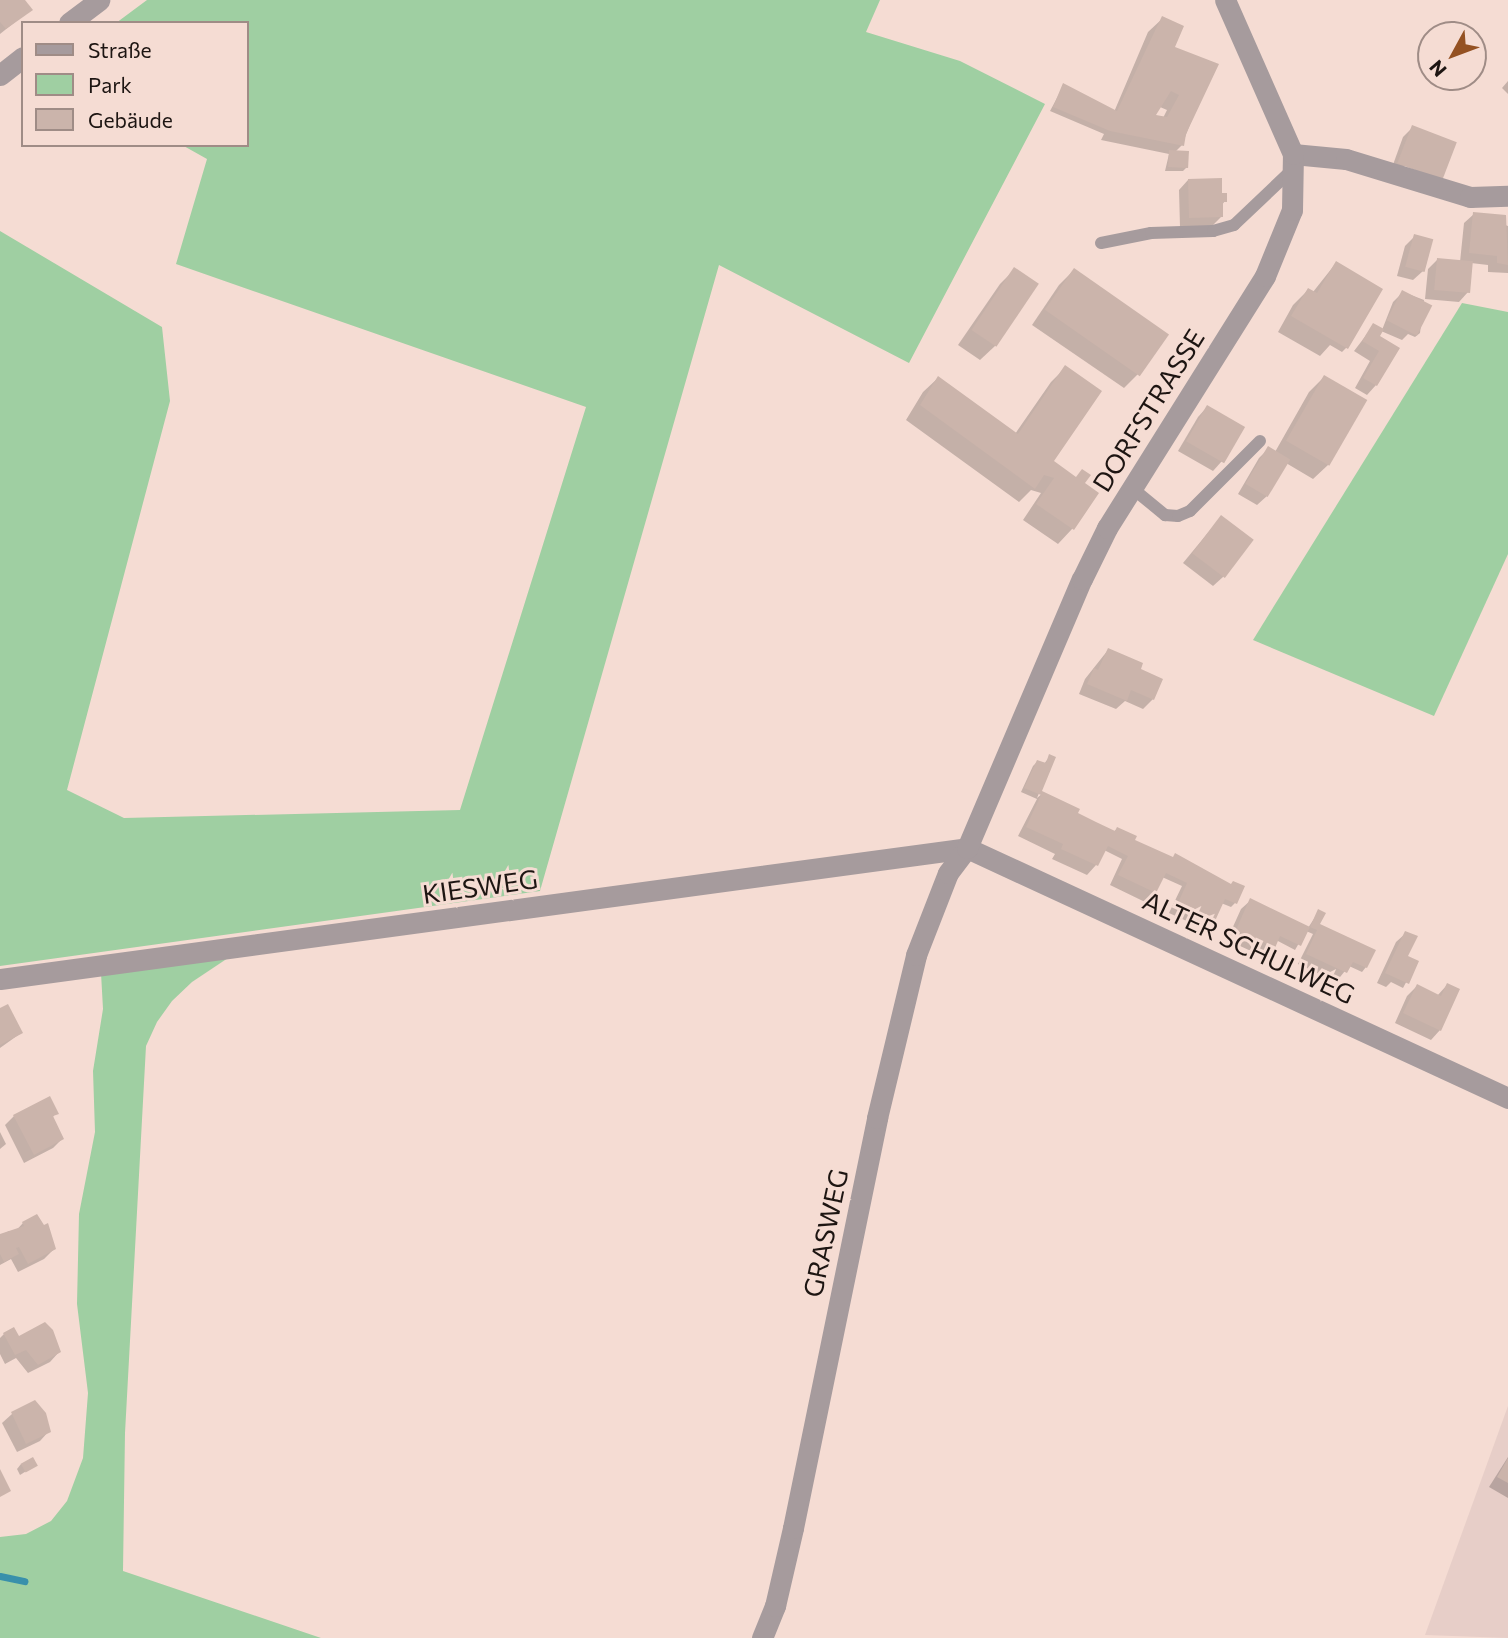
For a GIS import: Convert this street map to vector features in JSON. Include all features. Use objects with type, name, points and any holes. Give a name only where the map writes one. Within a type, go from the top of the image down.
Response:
[{"type":"street","points":[[72,21],[99,0]]},
{"type":"street","name":"DORFSTRASSE","points":[[967,848],[1082,579],[1132,488],[1265,276],[1292,210],[1294,161],[1224,0]]},
{"type":"street","points":[[0,75],[21,59]]},
{"type":"street","points":[[1294,161],[1346,159],[1470,197],[1508,196]]},
{"type":"street","name":"KIESWEG","points":[[0,979],[967,848]]},
{"type":"street","name":"ALTER SCHULWEG","points":[[967,848],[1508,1098]]},
{"type":"street","name":"GRASWEG","points":[[762,1638],[775,1605],[793,1528],[877,1118],[916,955],[948,873],[967,848]]},
{"type":"lane","points":[[1101,243],[1151,233],[1213,231],[1234,225],[1294,161]]},
{"type":"lane","points":[[1132,488],[1165,515],[1178,516],[1190,511],[1260,441]]},
{"type":"shaded area","points":[[1508,1406],[1508,1638],[1425,1635]]},
{"type":"green space","points":[[147,0],[880,0],[866,32],[960,61],[1045,104],[909,363],[719,265],[540,891],[0,966],[0,231],[162,327],[170,401],[67,790],[124,818],[460,810],[586,407],[176,264],[207,159],[186,147],[248,147],[248,21],[119,21]]},
{"type":"green space","points":[[1462,303],[1508,312],[1508,554],[1434,716],[1253,640]]},
{"type":"green space","points":[[231,956],[192,982],[172,1001],[157,1022],[146,1046],[125,1433],[123,1571],[321,1638],[0,1638],[0,1537],[26,1534],[51,1521],[67,1501],[83,1458],[88,1393],[77,1304],[79,1214],[95,1132],[93,1071],[103,1009],[101,973]]},
{"type":"building","points":[[0,0],[25,0],[33,10],[6,29],[0,22]]},
{"type":"building","points":[[1162,16],[1184,26],[1175,47],[1219,64],[1186,134],[1184,146],[1110,131],[1053,107],[1063,83],[1117,111]],"holes":[[[1171,91],[1179,95],[1167,117],[1156,115]]]},
{"type":"building","points":[[1412,125],[1457,142],[1442,180],[1397,163]]},
{"type":"building","points":[[1169,150],[1189,151],[1188,168],[1168,167]]},
{"type":"building","points":[[1222,178],[1222,193],[1227,193],[1227,202],[1223,202],[1223,217],[1189,218],[1188,179]]},
{"type":"building","points":[[1473,212],[1506,215],[1508,265],[1497,263],[1497,256],[1469,253]]},
{"type":"building","points":[[1414,234],[1433,239],[1425,272],[1405,267]]},
{"type":"building","points":[[1437,258],[1473,261],[1470,293],[1434,290]]},
{"type":"building","points":[[1336,261],[1383,289],[1348,349],[1291,316],[1308,288],[1317,293]]},
{"type":"building","points":[[1014,267],[1039,284],[996,347],[972,330]]},
{"type":"building","points":[[1074,268],[1169,335],[1140,376],[1045,310]]},
{"type":"building","points":[[1402,290],[1432,305],[1417,336],[1387,320]]},
{"type":"building","points":[[1373,323],[1384,329],[1380,336],[1400,348],[1377,386],[1363,378],[1379,351],[1362,341]]},
{"type":"building","points":[[1065,365],[1102,391],[1054,461],[1076,477],[1082,469],[1091,475],[1085,483],[1099,493],[1074,530],[1036,504],[1054,478],[1044,475],[1035,489],[920,405],[938,376],[1018,434]]},
{"type":"building","points":[[1324,375],[1367,400],[1329,466],[1286,441]]},
{"type":"building","points":[[1207,405],[1245,427],[1224,463],[1186,441]]},
{"type":"building","points":[[1268,446],[1290,459],[1268,497],[1245,484]]},
{"type":"building","points":[[1221,515],[1254,540],[1225,578],[1192,553]]},
{"type":"building","points":[[1108,648],[1143,663],[1141,669],[1163,679],[1154,700],[1131,690],[1127,701],[1087,684],[1094,668],[1098,670]]},
{"type":"building","points":[[1049,754],[1056,757],[1042,791],[1080,809],[1078,813],[1115,831],[1117,827],[1137,836],[1135,840],[1173,857],[1175,853],[1231,884],[1233,881],[1245,886],[1237,904],[1225,899],[1215,921],[1178,903],[1187,883],[1166,873],[1156,893],[1118,875],[1128,856],[1108,846],[1098,866],[1061,849],[1063,844],[1026,827],[1041,795],[1024,788],[1037,760],[1046,763]]},
{"type":"building","points":[[1250,898],[1310,927],[1301,946],[1280,936],[1275,948],[1236,930]]},
{"type":"building","points":[[1318,909],[1326,913],[1320,924],[1376,950],[1367,968],[1353,962],[1347,973],[1306,954],[1317,930],[1310,927]]},
{"type":"building","points":[[1405,931],[1418,936],[1408,956],[1419,961],[1409,984],[1385,973]]},
{"type":"building","points":[[1447,983],[1460,989],[1441,1031],[1403,1013],[1417,984],[1441,996]]},
{"type":"building","points":[[8,1004],[23,1033],[0,1045],[0,1008]]},
{"type":"building","points":[[50,1096],[59,1114],[53,1116],[64,1139],[34,1155],[13,1115]]},
{"type":"building","points":[[37,1214],[44,1225],[48,1223],[56,1249],[28,1264],[19,1247],[16,1248],[19,1254],[4,1262],[0,1254],[0,1234],[24,1226],[22,1222]]},
{"type":"building","points":[[45,1322],[53,1330],[61,1352],[38,1365],[26,1350],[15,1355],[3,1333],[14,1327],[19,1336]]},
{"type":"building","points":[[35,1400],[46,1413],[51,1432],[26,1444],[11,1412]]},
{"type":"building","points":[[33,1457],[38,1466],[26,1473],[21,1464]]},
{"type":"building","points":[[1508,1458],[1508,1483],[1497,1477]]},
{"type":"building","points":[[0,1469],[11,1491],[0,1497]]},
{"type":"waterway","points":[[0,1576],[24,1581]]}]
